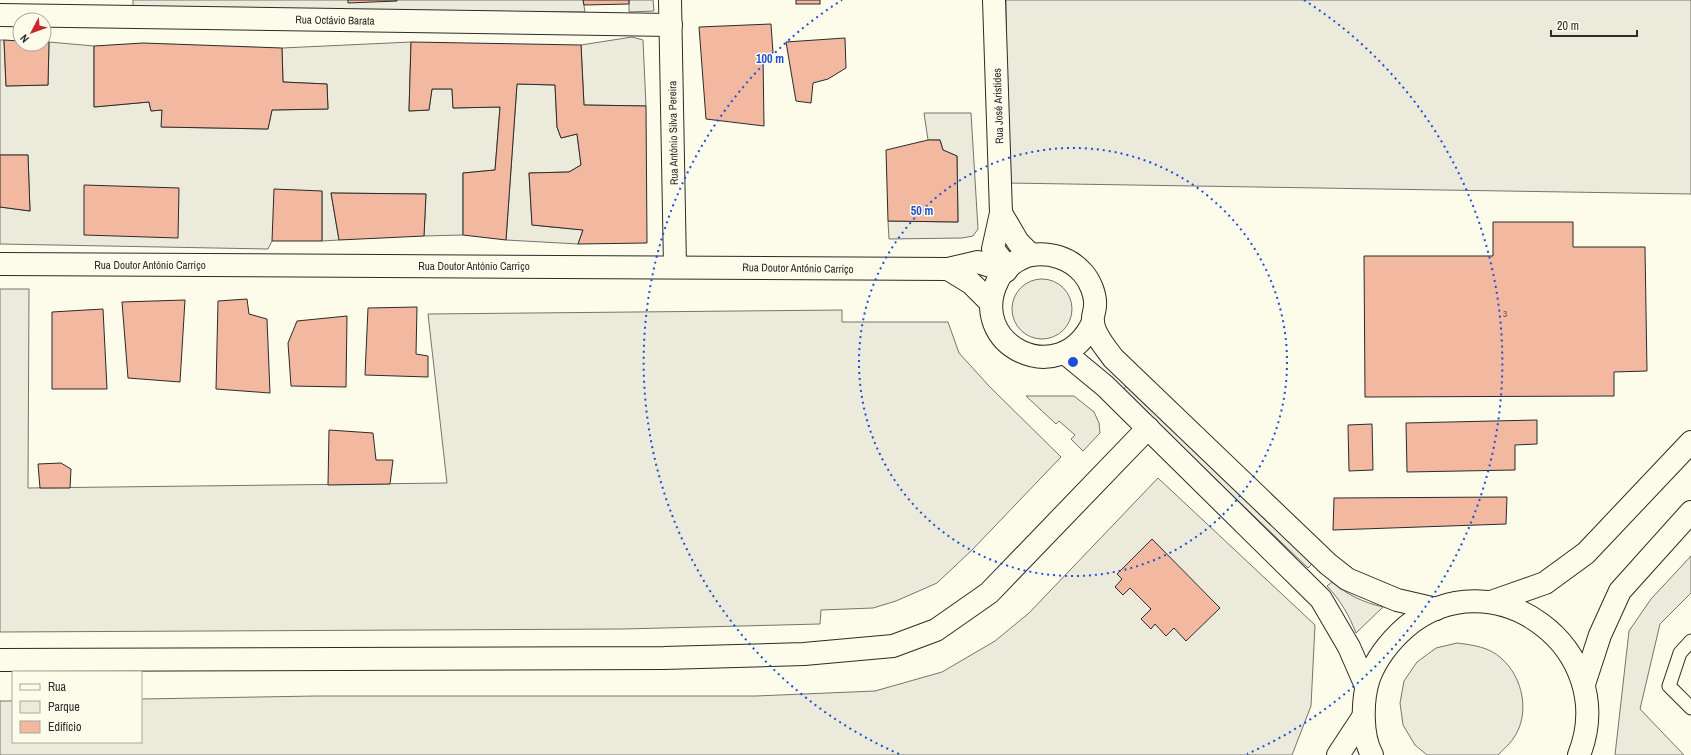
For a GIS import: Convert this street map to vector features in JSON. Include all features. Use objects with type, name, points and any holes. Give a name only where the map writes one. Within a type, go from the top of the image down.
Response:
[{"type":"street","name":"Rua António Silva Pereira","points":[[670,0],[675,266]]},
{"type":"street","name":"Rua José Aristides","points":[[994,0],[1002,213],[993,249],[1007,270]]},
{"type":"street","name":"Rua Octávio Barata","points":[[0,15],[671,25]]},
{"type":"street","name":"Rua José Aristides","points":[[1002,213],[1018,242],[1031,255]]},
{"type":"street","points":[[1041,254],[1057,256],[1072,262],[1083,273],[1092,288],[1095,305],[1092,322],[1082,340],[1065,353],[1050,357],[1035,357],[1021,353],[1008,344],[998,333],[992,318],[991,303],[994,288],[1001,275],[1019,260],[1031,255],[1041,254]]},
{"type":"street","name":"Rua Doutor António Carriço","points":[[0,264],[675,266],[948,269],[978,262],[1007,270]]},
{"type":"street","points":[[948,269],[971,283],[991,303]]},
{"type":"street","points":[[1092,322],[1100,339],[1114,358],[1328,564],[1347,579],[1397,600],[1436,609]]},
{"type":"street","points":[[1065,353],[1101,383],[1148,428],[1321,599],[1346,641],[1366,686]]},
{"type":"street","points":[[0,660],[664,658],[804,654],[893,646],[936,630],[989,593],[1148,428]]},
{"type":"street","points":[[1372,755],[1363,717],[1366,686],[1375,663],[1390,640],[1419,617],[1436,609],[1453,604],[1491,602],[1545,583],[1586,553],[1691,442]]},
{"type":"street","points":[[1584,684],[1600,635],[1620,591],[1691,512]]},
{"type":"street","points":[[1491,602],[1522,612],[1549,629],[1570,654],[1584,684],[1588,713],[1584,742],[1579,755]]},
{"type":"street","points":[[1338,755],[1363,717]]},
{"type":"lane","points":[[1691,641],[1680,653],[1669,686],[1691,708]]},
{"type":"green space","points":[[133,0],[583,0],[585,12],[133,13]]},
{"type":"green space","points":[[629,0],[653,0],[654,11],[629,12]]},
{"type":"green space","points":[[1006,0],[1691,0],[1691,194],[1007,183]]},
{"type":"green space","points":[[632,37],[643,40],[646,106],[584,105],[581,45]]},
{"type":"green space","points":[[0,40],[4,40],[6,86],[48,85],[49,52],[52,52],[52,42],[94,46],[94,107],[149,102],[151,111],[162,110],[162,127],[268,129],[272,110],[328,109],[327,84],[283,82],[282,48],[411,42],[409,111],[429,110],[432,89],[452,89],[453,108],[500,107],[495,170],[463,173],[463,235],[424,236],[426,194],[331,193],[339,240],[322,241],[322,191],[272,241],[268,249],[0,244],[0,207],[30,211],[28,155],[0,155]]},
{"type":"green space","points":[[517,84],[555,85],[557,127],[561,138],[577,134],[581,165],[569,172],[529,173],[532,225],[583,230],[578,244],[506,240]]},
{"type":"green space","points":[[924,113],[971,113],[978,229],[973,236],[962,238],[889,239],[888,221],[958,222],[957,156],[943,150],[940,140],[928,140]]},
{"type":"green space","points":[[1036,279],[1048,279],[1064,287],[1070,297],[1072,309],[1070,321],[1064,331],[1048,339],[1036,339],[1020,331],[1012,315],[1012,303],[1020,287]]},
{"type":"green space","points":[[0,289],[29,289],[28,488],[447,483],[428,314],[842,310],[842,322],[948,322],[959,353],[989,386],[1061,457],[973,549],[937,583],[896,601],[873,608],[821,610],[820,624],[623,629],[0,632]]},
{"type":"green space","points":[[1126,386],[1312,564],[1308,568],[1123,390]]},
{"type":"green space","points":[[1026,396],[1074,396],[1094,412],[1099,423],[1100,433],[1083,451],[1071,439],[1075,435],[1059,421],[1056,424]]},
{"type":"green space","points":[[1158,478],[1315,625],[1311,706],[1292,755],[0,755],[0,701],[12,701],[12,743],[142,743],[142,699],[317,696],[756,696],[875,691],[942,672],[995,641],[1029,613]]},
{"type":"green space","points":[[1691,556],[1691,593],[1660,624],[1640,709],[1684,755],[1615,755],[1629,631],[1651,599]]},
{"type":"green space","points":[[1332,582],[1356,598],[1383,607],[1356,633],[1344,608],[1327,586]]},
{"type":"green space","points":[[1457,643],[1480,647],[1496,654],[1509,666],[1519,685],[1523,707],[1519,729],[1510,743],[1498,755],[1427,755],[1415,745],[1403,725],[1400,703],[1404,681],[1417,662],[1436,648]]},
{"type":"building","points":[[348,0],[397,0],[397,1],[348,3]]},
{"type":"building","points":[[583,0],[629,0],[629,4],[584,5]]},
{"type":"building","points":[[796,0],[820,0],[820,4],[796,4]]},
{"type":"building","points":[[771,24],[773,53],[763,57],[764,126],[706,119],[699,27]]},
{"type":"building","points":[[845,38],[846,68],[828,79],[813,83],[811,103],[796,101],[786,42]]},
{"type":"building","points":[[4,40],[12,40],[12,52],[49,52],[48,85],[6,86]]},
{"type":"building","points":[[411,42],[581,45],[584,105],[646,106],[647,243],[578,244],[583,230],[532,225],[529,173],[569,172],[581,165],[577,134],[561,138],[557,127],[555,85],[517,84],[506,240],[463,235],[463,173],[495,170],[500,107],[453,108],[452,89],[432,89],[429,110],[409,111]]},
{"type":"building","points":[[143,43],[282,48],[283,82],[327,84],[328,109],[272,110],[268,129],[161,127],[162,110],[151,111],[149,102],[94,107],[94,46]]},
{"type":"building","points":[[928,140],[940,140],[943,150],[957,156],[958,222],[888,221],[886,150]]},
{"type":"building","points":[[0,155],[28,155],[30,211],[0,207]]},
{"type":"building","points":[[84,185],[179,188],[178,238],[84,235]]},
{"type":"building","points":[[274,189],[322,191],[322,241],[272,241]]},
{"type":"building","points":[[331,193],[426,194],[424,236],[339,240]]},
{"type":"building","points":[[1493,222],[1573,222],[1573,247],[1645,247],[1647,371],[1614,372],[1614,396],[1365,397],[1364,256],[1493,256]]},
{"type":"building","points":[[247,299],[249,314],[267,319],[270,393],[216,389],[218,301]]},
{"type":"building","points":[[185,300],[180,382],[128,378],[122,302]]},
{"type":"building","points":[[417,307],[416,354],[428,356],[428,377],[365,375],[368,308]]},
{"type":"building","points":[[103,309],[107,389],[52,389],[52,312]]},
{"type":"building","points":[[347,316],[346,387],[291,386],[288,343],[297,321]]},
{"type":"building","points":[[1537,420],[1537,444],[1515,445],[1515,470],[1407,472],[1406,423]]},
{"type":"building","points":[[1372,424],[1373,470],[1349,471],[1348,425]]},
{"type":"building","points":[[329,430],[373,433],[376,460],[393,460],[390,484],[328,485]]},
{"type":"building","points":[[61,463],[71,469],[70,488],[40,488],[38,464]]},
{"type":"building","points":[[1507,497],[1506,524],[1333,530],[1334,498]]},
{"type":"building","points":[[1152,539],[1220,608],[1186,641],[1174,628],[1166,636],[1155,624],[1151,629],[1141,619],[1151,609],[1130,588],[1123,595],[1115,587],[1122,579],[1117,574]]}]
